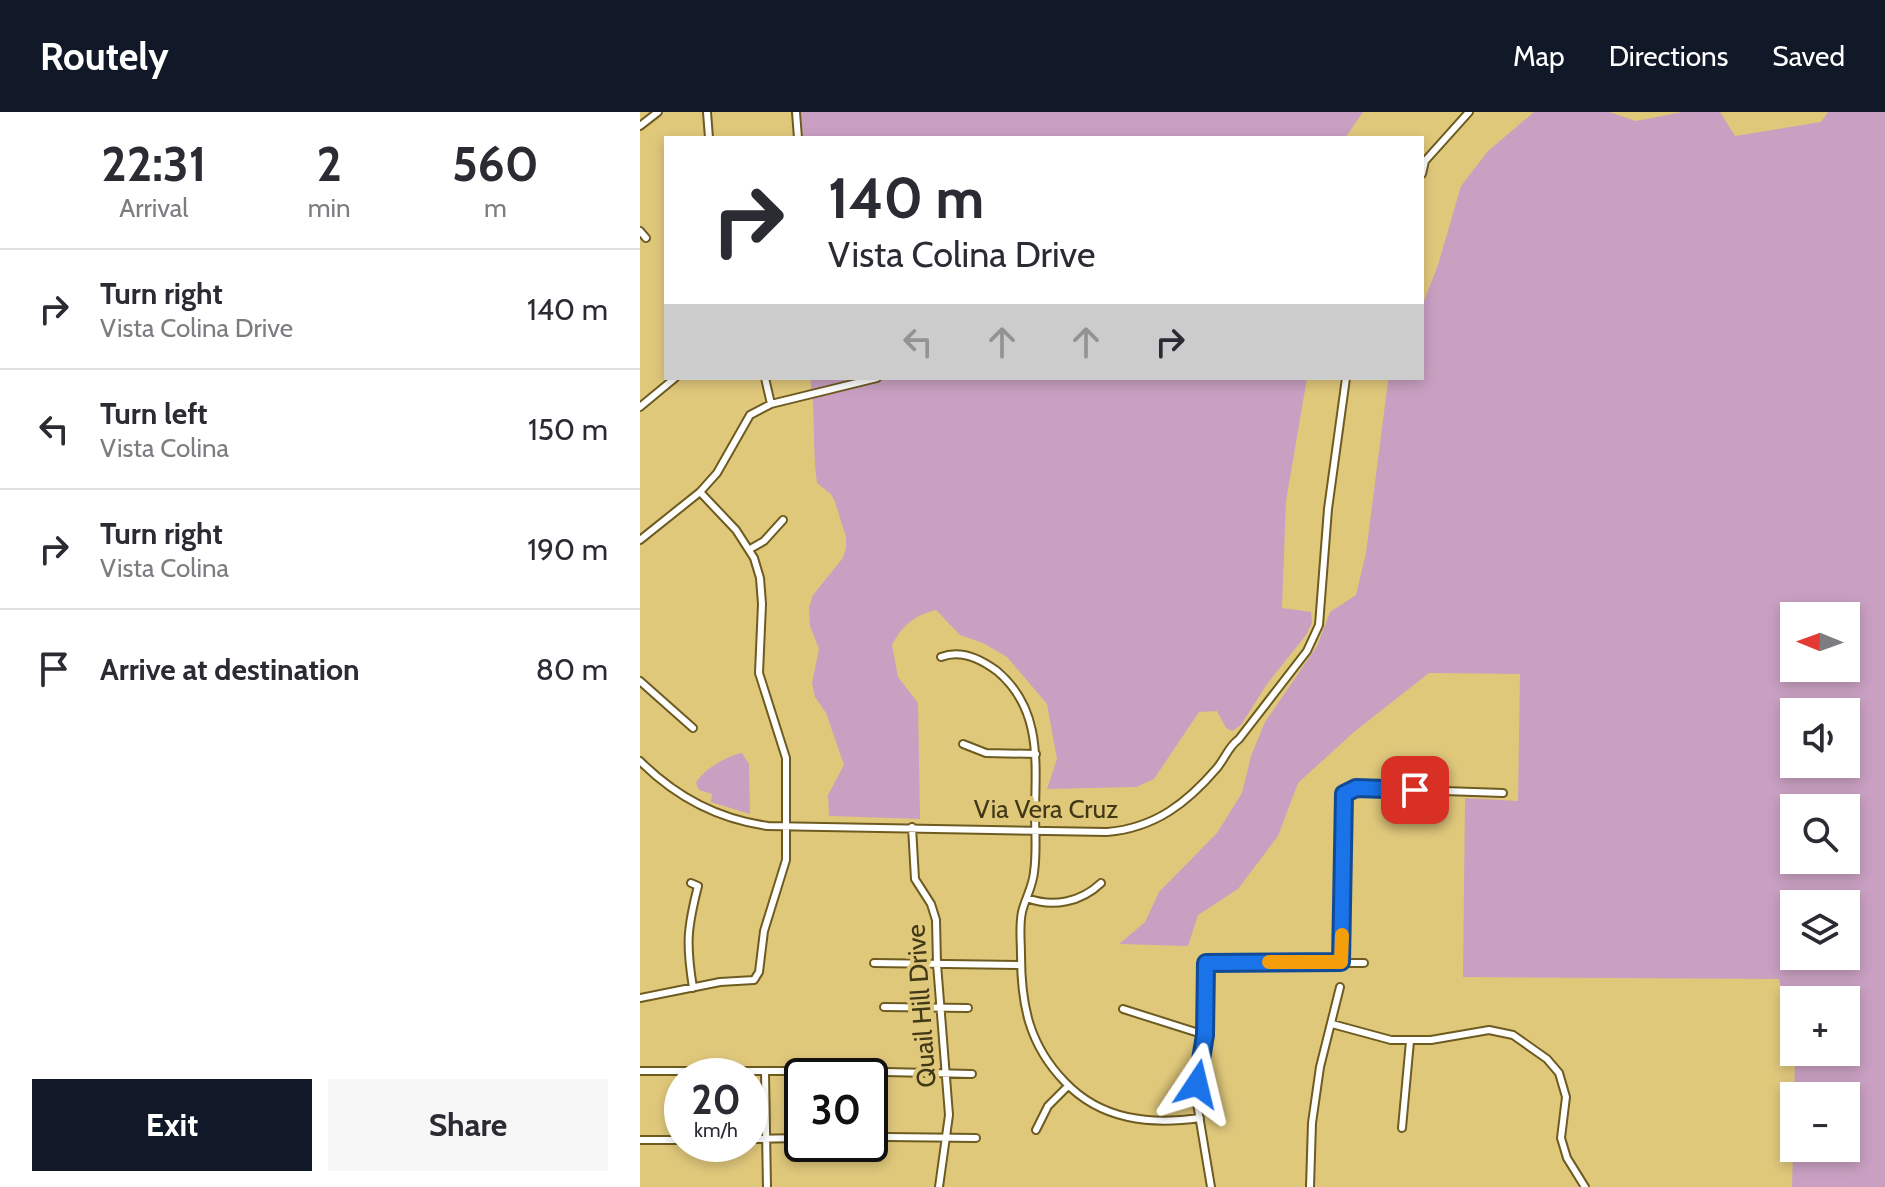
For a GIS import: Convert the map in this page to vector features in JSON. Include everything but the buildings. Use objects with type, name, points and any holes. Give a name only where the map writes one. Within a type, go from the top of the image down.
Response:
[{"type":"street","points":[[640,126],[658,112]]},
{"type":"street","points":[[707,112],[709,136]]},
{"type":"street","points":[[796,112],[798,136]]},
{"type":"street","points":[[1424,160],[1469,112]]},
{"type":"street","points":[[640,231],[646,238]]},
{"type":"street","points":[[640,407],[673,380]]},
{"type":"street","points":[[765,380],[771,404]]},
{"type":"street","points":[[640,540],[700,492],[717,473],[750,415],[771,404],[869,380]]},
{"type":"street","name":"Via Vera Cruz","points":[[640,761],[671,790],[718,815],[740,822],[788,827],[1035,831],[1126,830],[1152,822],[1177,808],[1214,772],[1229,747],[1239,739],[1307,651],[1319,625],[1328,509],[1346,380]]},
{"type":"street","points":[[640,998],[720,982],[749,983],[759,972],[764,931],[786,860],[786,758],[759,673],[760,578],[750,549],[700,492]]},
{"type":"street","points":[[750,549],[764,541],[783,520]]},
{"type":"street","points":[[941,657],[972,656],[1006,679],[1024,704],[1032,723],[1036,754],[1034,871],[1021,922],[1021,995],[1031,1034],[1054,1071],[1091,1103],[1133,1120],[1150,1122],[1200,1118]]},
{"type":"street","points":[[640,681],[693,728]]},
{"type":"street","points":[[963,744],[986,753],[1036,754]]},
{"type":"street","points":[[1341,962],[1344,794],[1356,788],[1503,793]]},
{"type":"street","name":"Quail Hill Drive","points":[[912,827],[915,879],[931,904],[936,920],[949,1115],[939,1187]]},
{"type":"street","points":[[691,883],[698,886],[686,936],[693,988]]},
{"type":"street","points":[[1027,898],[1054,903],[1073,900],[1101,883]]},
{"type":"street","points":[[874,963],[1021,965]]},
{"type":"street","points":[[1211,1187],[1197,1084],[1205,1035],[1206,963],[1364,963]]},
{"type":"street","points":[[1310,1187],[1312,1123],[1320,1067],[1340,987]]},
{"type":"street","points":[[884,1007],[968,1008]]},
{"type":"street","points":[[1123,1009],[1205,1035]]},
{"type":"street","points":[[1332,1024],[1375,1037],[1410,1041],[1499,1030],[1513,1035],[1547,1059],[1564,1084],[1566,1097],[1561,1138],[1564,1151],[1585,1187]]},
{"type":"street","points":[[1402,1128],[1410,1041]]},
{"type":"street","points":[[640,1071],[664,1071]]},
{"type":"street","points":[[888,1072],[972,1074]]},
{"type":"street","points":[[1036,1130],[1048,1106],[1068,1086]]},
{"type":"street","points":[[888,1137],[976,1138]]},
{"type":"street","points":[[640,1140],[664,1140]]},
{"type":"street","points":[[765,1162],[767,1187]]},
{"type":"shaded area","points":[[801,112],[1363,112],[1346,136],[803,136]]},
{"type":"shaded area","points":[[1534,112],[1609,112],[1636,121],[1683,112],[1720,112],[1735,136],[1821,122],[1828,112],[1885,112],[1885,1187],[1792,1187],[1793,1162],[1860,1162],[1860,1082],[1794,1082],[1795,1066],[1860,1066],[1860,986],[1780,986],[1779,979],[1463,977],[1465,798],[1518,801],[1520,674],[1429,673],[1354,732],[1298,783],[1278,836],[1238,889],[1198,915],[1188,946],[1119,944],[1145,922],[1159,892],[1217,833],[1242,793],[1251,756],[1265,722],[1317,646],[1330,612],[1356,595],[1366,553],[1388,381],[1424,380],[1424,301],[1461,186],[1488,151]]},
{"type":"shaded area","points":[[810,380],[1307,380],[1286,501],[1282,608],[1311,612],[1312,623],[1241,725],[1232,731],[1226,728],[1217,711],[1199,712],[1154,779],[1136,787],[1047,789],[1057,759],[1047,704],[1007,657],[983,643],[960,635],[936,610],[928,612],[910,622],[892,645],[898,677],[918,703],[920,819],[829,816],[828,795],[844,765],[826,713],[815,697],[812,683],[819,649],[810,626],[809,608],[813,595],[842,559],[846,537],[831,494],[817,483]]},
{"type":"shaded area","points":[[742,753],[749,764],[750,814],[711,802],[712,794],[699,790],[696,783],[716,764]]},
{"type":"slow traffic","points":[[1269,962],[1341,962],[1342,935]]},
{"type":"route","points":[[1197,1084],[1205,1035],[1206,963],[1341,962],[1344,794],[1356,788],[1415,790]]}]
